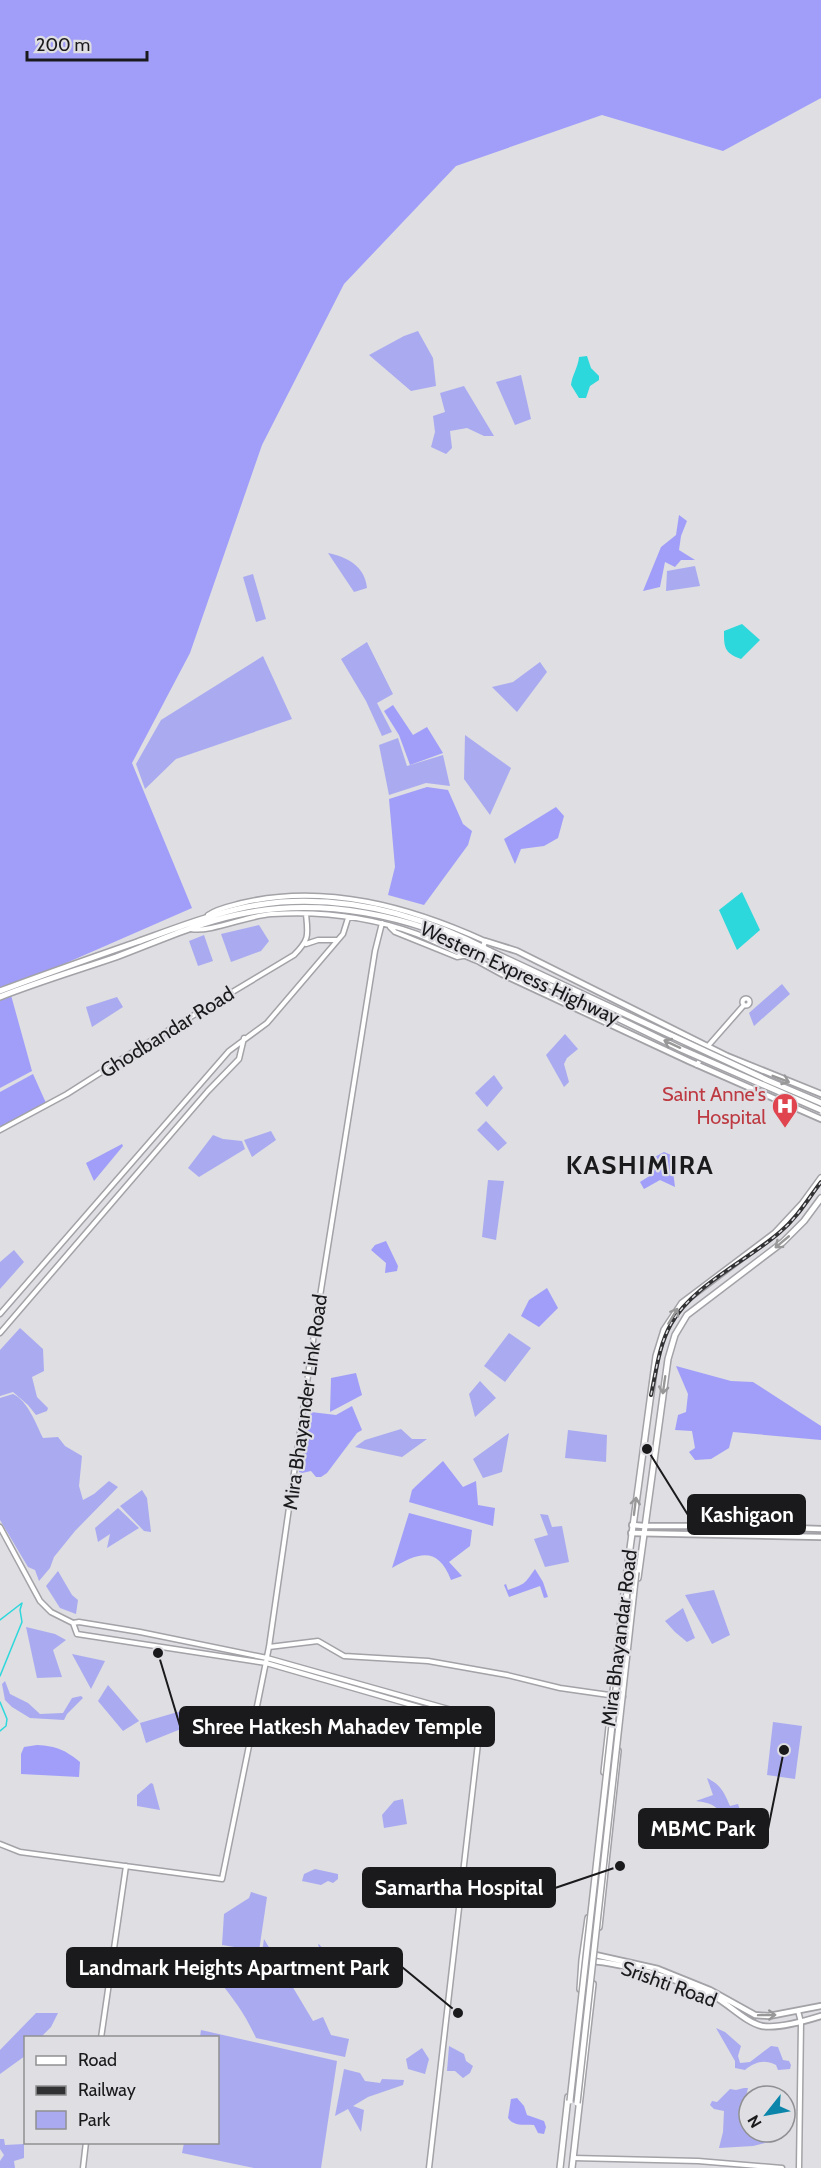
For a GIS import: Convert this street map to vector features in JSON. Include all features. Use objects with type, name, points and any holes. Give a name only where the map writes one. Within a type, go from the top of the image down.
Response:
[{"type":"main road","name":"Western Express Highway","points":[[0,997],[205,918],[282,902],[345,904],[386,910],[446,928],[692,1054],[821,1110]]},
{"type":"main road","name":"Western Express Highway","points":[[0,991],[173,932],[238,914],[272,908],[350,911],[411,923],[486,949],[821,1103]]},
{"type":"main road","points":[[821,1094],[757,1069],[708,1046],[517,951],[486,949],[480,962],[544,995],[821,1119]]},
{"type":"main road","name":"Mira Bhayandar Road","points":[[560,2168],[629,1548],[656,1356],[664,1330],[682,1303],[775,1233],[802,1204],[821,1178]]},
{"type":"main road","name":"Mira Bhayandar Road","points":[[572,2168],[641,1550],[668,1359],[675,1335],[691,1311],[783,1242],[812,1212],[821,1198]]},
{"type":"main road","points":[[802,1204],[812,1212]]},
{"type":"main road","points":[[656,1356],[668,1359]]},
{"type":"main road","points":[[632,1525],[821,1529]]},
{"type":"main road","points":[[631,1533],[821,1537]]},
{"type":"main road","points":[[577,2128],[574,2102],[631,1558],[629,1548]]},
{"type":"main road","points":[[565,2127],[574,2102],[636,1572],[641,1550]]},
{"type":"main road","name":"Srishti Road","points":[[583,1953],[707,1991],[762,2026],[801,2022],[821,2016]]},
{"type":"main road","name":"Srishti Road","points":[[582,1960],[594,1958],[658,1970],[755,2015],[769,2016],[821,2006]]},
{"type":"main road","points":[[656,1976],[658,1970]]},
{"type":"street","points":[[190,928],[200,931],[270,914],[371,919],[419,935],[480,962]]},
{"type":"street","points":[[305,944],[308,932],[306,914]]},
{"type":"street","points":[[0,1314],[205,1077],[229,1051],[267,1023],[343,934],[348,918]]},
{"type":"street","name":"Mira Bhayander Link Road","points":[[126,1866],[222,1879],[269,1647],[314,1334],[375,951],[382,923]]},
{"type":"street","points":[[305,944],[318,940],[338,940]]},
{"type":"street","name":"Ghodbandar Road","points":[[0,1130],[67,1094],[294,955],[305,944]]},
{"type":"street","points":[[697,1065],[708,1046],[744,1005]]},
{"type":"street","points":[[0,1333],[208,1091],[239,1059],[244,1038]]},
{"type":"street","points":[[0,1527],[40,1601],[51,1612],[73,1623],[140,1632],[266,1660],[467,1718],[480,1726],[429,2168]]},
{"type":"street","points":[[73,1623],[77,1634],[266,1660]]},
{"type":"street","points":[[269,1647],[318,1641],[344,1656],[428,1661],[560,1688],[624,1697]]},
{"type":"street","points":[[0,1844],[20,1852],[126,1866],[101,2036]]},
{"type":"street","points":[[798,2011],[801,2022],[799,2168]]},
{"type":"street","points":[[83,2168],[87,2144]]},
{"type":"street","points":[[573,2158],[697,2161],[782,2168]]},
{"type":"green space","points":[[418,331],[433,358],[436,386],[411,391],[369,355]]},
{"type":"green space","points":[[521,375],[531,419],[515,425],[496,382]]},
{"type":"green space","points":[[464,386],[494,436],[484,436],[467,428],[450,431],[452,448],[446,454],[431,447],[435,432],[433,416],[445,412],[440,393]]},
{"type":"green space","points":[[328,553],[342,557],[359,568],[366,580],[367,588],[354,592]]},
{"type":"green space","points":[[695,566],[700,586],[666,591],[667,571]]},
{"type":"green space","points":[[253,574],[266,619],[256,622],[243,577]]},
{"type":"green space","points":[[367,642],[393,694],[377,703],[392,732],[382,736],[366,701],[341,659]]},
{"type":"green space","points":[[263,656],[292,719],[176,759],[145,789],[136,764],[161,720]]},
{"type":"green space","points":[[540,662],[547,672],[517,712],[492,687],[513,682]]},
{"type":"green space","points":[[465,735],[511,768],[490,815],[464,779]]},
{"type":"green space","points":[[398,738],[407,766],[443,755],[450,786],[426,783],[389,795],[379,745]]},
{"type":"green space","points":[[259,925],[269,941],[261,951],[231,962],[221,934]]},
{"type":"green space","points":[[204,935],[213,961],[198,966],[189,941]]},
{"type":"green space","points":[[782,984],[790,994],[754,1026],[749,1013]]},
{"type":"green space","points":[[117,997],[123,1007],[92,1027],[86,1007]]},
{"type":"green space","points":[[565,1034],[578,1049],[567,1058],[564,1064],[569,1082],[564,1087],[546,1055]]},
{"type":"green space","points":[[494,1075],[503,1088],[487,1107],[475,1093]]},
{"type":"green space","points":[[486,1121],[507,1143],[498,1151],[477,1130]]},
{"type":"green space","points":[[271,1131],[276,1140],[252,1157],[244,1140]]},
{"type":"green space","points":[[213,1135],[223,1139],[242,1141],[245,1149],[199,1177],[188,1168]]},
{"type":"green space","points":[[488,1180],[504,1181],[496,1240],[482,1237]]},
{"type":"green space","points":[[14,1250],[24,1262],[0,1289],[0,1262]]},
{"type":"green space","points":[[20,1328],[43,1349],[44,1371],[32,1377],[37,1397],[48,1408],[47,1411],[36,1415],[13,1392],[0,1396],[0,1350]]},
{"type":"green space","points":[[509,1333],[531,1348],[505,1382],[484,1366]]},
{"type":"green space","points":[[480,1381],[496,1398],[475,1417],[469,1394]]},
{"type":"green space","points":[[13,1394],[27,1407],[43,1438],[58,1437],[65,1446],[82,1456],[79,1486],[83,1500],[109,1481],[118,1487],[75,1531],[54,1557],[50,1568],[39,1581],[35,1570],[28,1567],[0,1520],[0,1398]]},
{"type":"green space","points":[[401,1429],[412,1439],[427,1439],[402,1457],[355,1447],[365,1440]]},
{"type":"green space","points":[[568,1430],[607,1435],[606,1462],[565,1458]]},
{"type":"green space","points":[[509,1433],[502,1472],[483,1478],[473,1459]]},
{"type":"green space","points":[[142,1490],[147,1498],[151,1532],[144,1531],[120,1506]]},
{"type":"green space","points":[[118,1508],[139,1528],[107,1548],[110,1534],[98,1542],[95,1528]]},
{"type":"green space","points":[[540,1514],[548,1515],[552,1527],[562,1526],[569,1562],[545,1567],[534,1539],[548,1535]]},
{"type":"green space","points":[[58,1571],[72,1595],[78,1600],[76,1614],[60,1608],[46,1586]]},
{"type":"green space","points":[[714,1590],[730,1635],[712,1644],[685,1595]]},
{"type":"green space","points":[[683,1608],[695,1638],[687,1642],[665,1621]]},
{"type":"green space","points":[[26,1627],[55,1634],[66,1640],[53,1650],[62,1677],[37,1678]]},
{"type":"green space","points":[[72,1654],[105,1661],[91,1689]]},
{"type":"green space","points":[[5,1681],[10,1694],[28,1703],[40,1714],[63,1713],[72,1698],[81,1696],[83,1698],[64,1720],[30,1718],[5,1700],[2,1684]]},
{"type":"green space","points":[[108,1685],[139,1721],[123,1731],[98,1701]]},
{"type":"green space","points":[[181,1711],[186,1727],[146,1743],[140,1723]]},
{"type":"green space","points":[[773,1722],[802,1726],[795,1779],[767,1775]]},
{"type":"green space","points":[[707,1778],[721,1789],[730,1806],[738,1804],[740,1810],[724,1820],[713,1806],[696,1801],[713,1795]]},
{"type":"green space","points":[[151,1783],[160,1810],[137,1806],[137,1795]]},
{"type":"green space","points":[[403,1799],[407,1824],[384,1828],[382,1815],[394,1801]]},
{"type":"green space","points":[[315,1869],[338,1874],[338,1879],[333,1883],[328,1881],[321,1885],[302,1881],[304,1874]]},
{"type":"green space","points":[[251,1892],[267,1897],[259,1951],[222,1945],[224,1914],[249,1898]]},
{"type":"green space","points":[[264,1939],[313,2021],[323,2017],[331,2035],[349,2039],[345,2057],[256,2038],[230,1994],[219,1981],[221,1949],[262,1953]]},
{"type":"green space","points":[[319,1944],[330,1951],[343,1949],[349,1959],[344,1963],[343,1969],[335,1975],[327,1974],[319,1962],[325,1959]]},
{"type":"green space","points":[[36,2013],[58,2013],[51,2027],[42,2036],[24,2036],[24,2057],[0,2074],[0,2050]]},
{"type":"green space","points":[[716,2028],[725,2032],[741,2046],[738,2056],[740,2063],[750,2062],[771,2046],[778,2047],[783,2060],[789,2061],[790,2069],[778,2070],[776,2065],[764,2062],[756,2063],[745,2070],[735,2068],[735,2061]]},
{"type":"green space","points":[[201,2030],[337,2061],[321,2168],[254,2168],[182,2153],[184,2144],[219,2144],[219,2036],[200,2036]]},
{"type":"green space","points":[[449,2046],[464,2054],[466,2061],[473,2066],[470,2073],[463,2078],[455,2071],[447,2071]]},
{"type":"green space","points":[[422,2048],[429,2059],[425,2074],[408,2069],[406,2059]]},
{"type":"green space","points":[[344,2069],[360,2073],[365,2081],[380,2083],[382,2079],[404,2080],[403,2085],[368,2097],[353,2106],[364,2110],[361,2132],[348,2109],[335,2116]]},
{"type":"green space","points":[[730,2089],[736,2090],[737,2144],[761,2144],[719,2148],[723,2132],[724,2111],[714,2109],[710,2105],[712,2101],[717,2102]]},
{"type":"green space","points":[[0,2139],[4,2139],[5,2145],[24,2144],[24,2158],[14,2161],[15,2168],[0,2168],[0,2161],[4,2155],[0,2149]]},
{"type":"shaded area","points":[[0,0],[821,0],[821,98],[723,151],[602,115],[456,166],[344,284],[262,445],[190,653],[132,763],[192,908],[9,988],[32,1071],[0,1088]]},
{"type":"shaded area","points":[[587,356],[599,380],[590,386],[586,398],[579,398],[571,385],[579,357]]},
{"type":"shaded area","points":[[679,515],[687,521],[679,550],[695,560],[681,560],[675,567],[665,562],[660,587],[643,591],[661,547],[676,535]]},
{"type":"shaded area","points":[[742,624],[760,640],[741,659],[726,649],[724,631]]},
{"type":"shaded area","points":[[393,705],[413,735],[427,727],[443,753],[410,765],[399,735],[384,711]]},
{"type":"shaded area","points":[[427,787],[448,790],[463,824],[472,831],[468,845],[424,905],[388,895],[395,867],[389,799]]},
{"type":"shaded area","points":[[556,807],[564,816],[558,838],[544,846],[521,849],[515,864],[504,839]]},
{"type":"shaded area","points":[[742,892],[760,930],[737,950],[719,910]]},
{"type":"shaded area","points":[[33,1074],[46,1103],[0,1128],[0,1092]]},
{"type":"shaded area","points":[[122,1144],[123,1146],[94,1181],[86,1163]]},
{"type":"shaded area","points":[[664,1152],[671,1155],[675,1187],[660,1180],[644,1189],[640,1182],[651,1175],[647,1165],[649,1160]]},
{"type":"shaded area","points":[[386,1241],[398,1266],[397,1271],[385,1273],[386,1263],[371,1250],[375,1245]]},
{"type":"shaded area","points":[[547,1288],[558,1308],[539,1327],[521,1316],[529,1300]]},
{"type":"shaded area","points":[[676,1366],[731,1381],[753,1382],[821,1426],[821,1440],[733,1432],[729,1448],[711,1459],[695,1460],[689,1452],[695,1448],[692,1431],[675,1430],[678,1415],[686,1412],[688,1394]]},
{"type":"shaded area","points":[[356,1373],[362,1395],[330,1412],[331,1378]]},
{"type":"shaded area","points":[[352,1406],[362,1430],[357,1433],[327,1473],[321,1477],[316,1477],[311,1471],[299,1472],[311,1412],[336,1415]]},
{"type":"shaded area","points":[[443,1461],[463,1487],[476,1481],[478,1505],[495,1508],[493,1526],[409,1502],[412,1490]]},
{"type":"shaded area","points":[[409,1513],[472,1530],[470,1546],[449,1562],[462,1576],[451,1580],[440,1562],[427,1555],[411,1558],[392,1568]]},
{"type":"shaded area","points":[[535,1569],[548,1597],[544,1598],[540,1586],[509,1597],[504,1585],[506,1584],[508,1590],[522,1584]]},
{"type":"shaded area","points":[[50,1746],[75,1758],[80,1762],[79,1777],[21,1774],[21,1754],[24,1747]]},
{"type":"shaded area","points":[[517,2098],[524,2106],[527,2115],[544,2121],[546,2127],[544,2134],[538,2133],[534,2125],[516,2124],[510,2121],[508,2118],[511,2099]]},
{"type":"waterway","points":[[0,1620],[22,1603],[20,1610],[22,1622],[0,1676]]},
{"type":"waterway","points":[[0,1702],[7,1719],[6,1726],[0,1731]]},
{"type":"railway","points":[[651,1395],[664,1341],[671,1324],[681,1310],[706,1285],[767,1243],[786,1227],[821,1182]]},
{"type":"place","name":"Saint Anne's Hospital","points":[[785,1129]]},
{"type":"place","name":"Kashigaon","points":[[647,1449]]},
{"type":"place","name":"Shree Hatkesh Mahadev Temple","points":[[158,1653]]},
{"type":"place","name":"MBMC Park","points":[[784,1750]]},
{"type":"place","name":"Samartha Hospital","points":[[620,1866]]},
{"type":"place","name":"Landmark Heights Apartment Park","points":[[458,2013]]},
{"type":"district","name":"KASHIMIRA","points":[[640,1165]]}]
